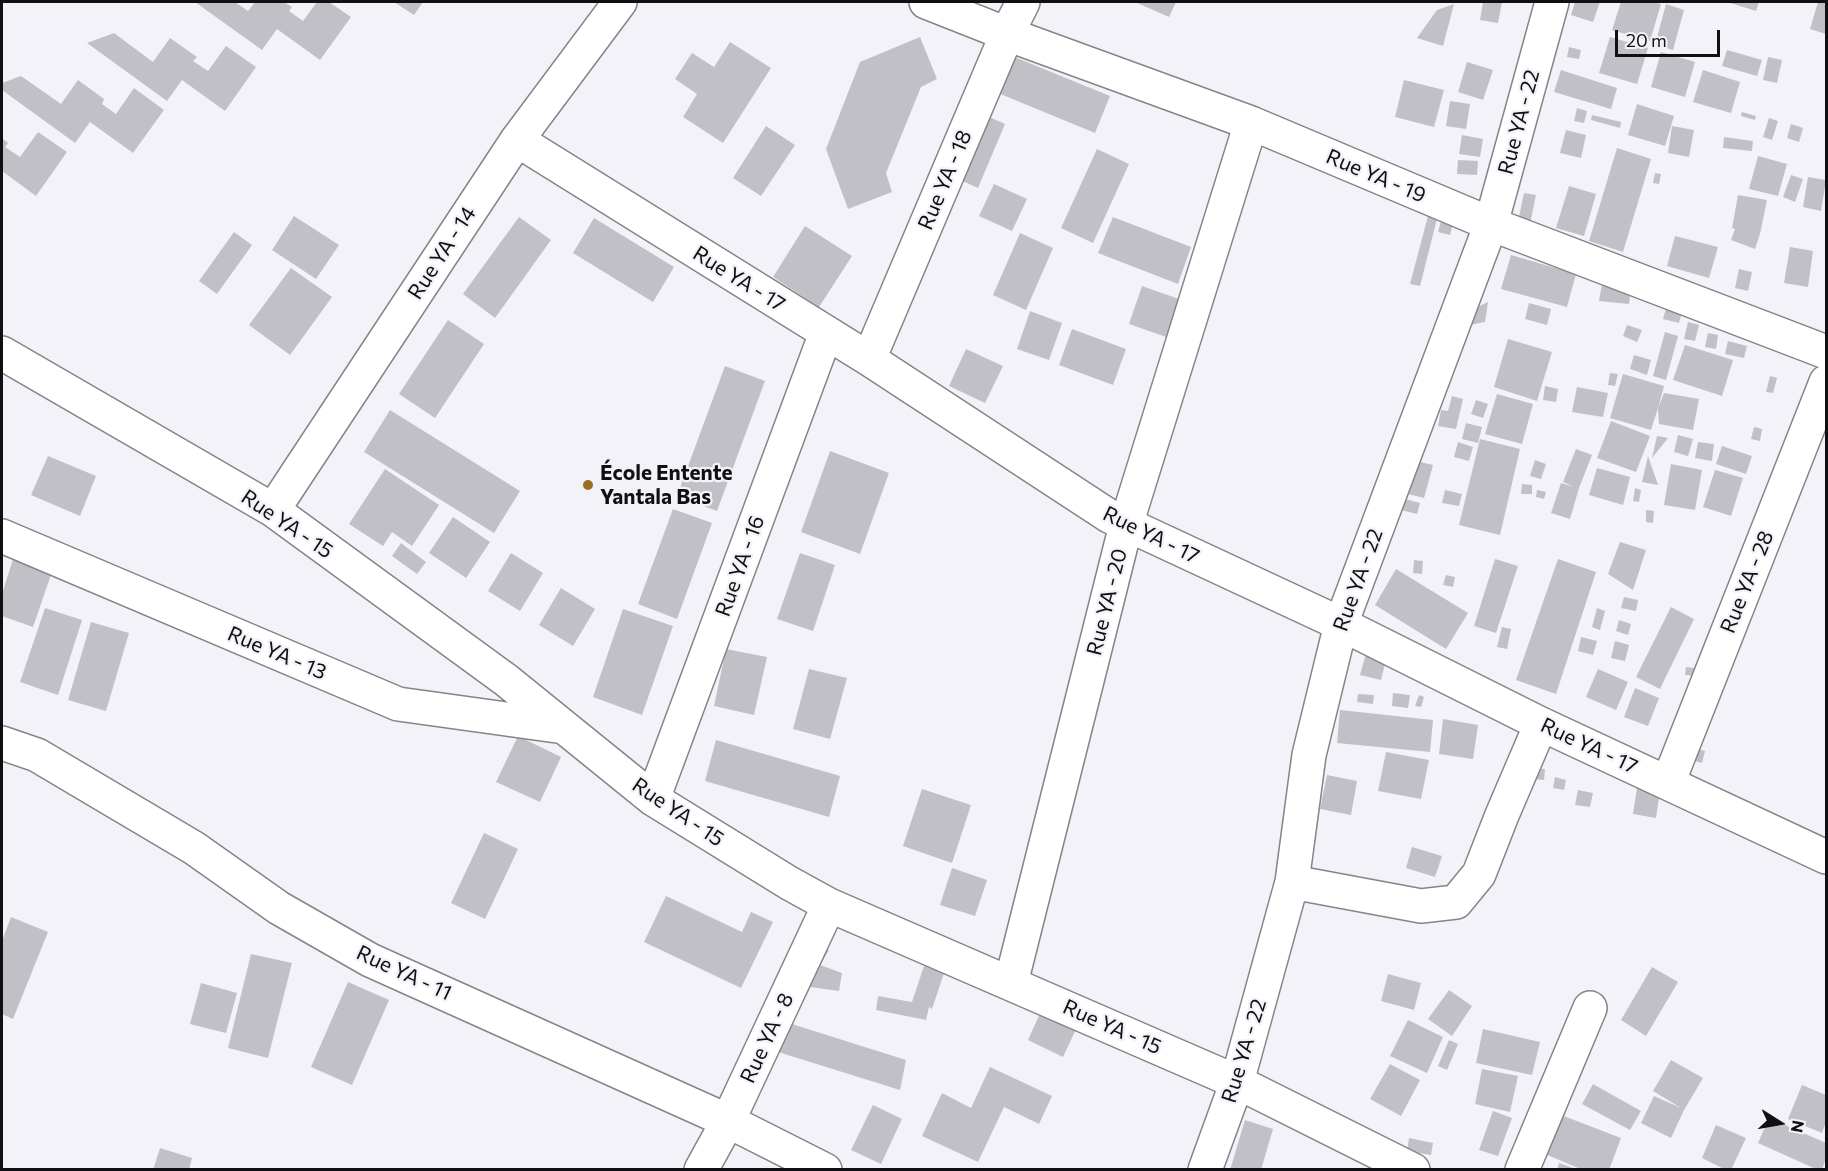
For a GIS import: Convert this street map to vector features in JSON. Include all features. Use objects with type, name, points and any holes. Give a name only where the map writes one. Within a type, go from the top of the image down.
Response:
[{"type":"street","name":"Rue YA - 14","points":[[273,510],[517,140],[620,2]]},
{"type":"street","name":"Rue YA - 19","points":[[926,2],[1251,123],[1491,224],[1827,352]]},
{"type":"street","name":"Rue YA - 18","points":[[869,359],[1007,34],[1023,2]]},
{"type":"street","name":"Rue YA - 22","points":[[1205,1170],[1237,1082],[1292,882],[1309,755],[1341,624],[1491,224],[1552,2]]},
{"type":"street","name":"Rue YA - 20","points":[[1011,983],[1126,525],[1251,123]]},
{"type":"street","name":"Rue YA - 17","points":[[517,140],[869,359],[1109,516],[1341,624],[1541,724],[1827,857]]},
{"type":"street","name":"Rue YA - 16","points":[[653,799],[826,333]]},
{"type":"street","name":"Rue YA - 15","points":[[2,353],[273,510],[506,680],[653,799],[789,883],[829,905],[1237,1082],[1413,1170]]},
{"type":"street","name":"Rue YA - 28","points":[[1668,783],[1827,382]]},
{"type":"street","name":"Rue YA - 13","points":[[2,536],[398,704],[564,727]]},
{"type":"street","points":[[1292,882],[1421,906],[1456,902],[1479,874],[1541,724]]},
{"type":"street","name":"Rue YA - 11","points":[[2,743],[37,755],[194,848],[279,908],[370,960],[728,1121],[825,1170]]},
{"type":"street","name":"Rue YA - 8","points":[[701,1170],[728,1121],[829,905]]},
{"type":"street","points":[[1522,1170],[1590,1008]]},
{"type":"building","points":[[195,2],[235,2],[248,11],[255,2],[284,2],[292,7],[289,11],[303,21],[317,2],[329,2],[351,17],[320,60],[277,29],[262,50]]},
{"type":"building","points":[[394,2],[423,2],[414,15]]},
{"type":"building","points":[[1135,2],[1176,2],[1169,17]]},
{"type":"building","points":[[1483,2],[1502,2],[1498,23],[1480,20]]},
{"type":"building","points":[[1575,2],[1600,2],[1593,22],[1571,15]]},
{"type":"building","points":[[1621,2],[1661,4],[1650,41],[1612,30]]},
{"type":"building","points":[[1727,2],[1759,2],[1756,11]]},
{"type":"building","points":[[1818,2],[1826,2],[1826,34],[1810,29]]},
{"type":"building","points":[[1454,4],[1443,46],[1417,38],[1437,10]]},
{"type":"building","points":[[1666,4],[1684,10],[1673,50],[1655,45]]},
{"type":"building","points":[[114,33],[153,62],[170,38],[197,57],[193,61],[208,71],[226,46],[256,67],[225,111],[182,80],[167,101],[87,43]]},
{"type":"building","points":[[920,37],[937,79],[921,87],[886,173],[892,192],[848,209],[826,149],[860,62]]},
{"type":"building","points":[[1610,37],[1648,48],[1637,84],[1599,73]]},
{"type":"building","points":[[730,42],[771,68],[723,143],[683,117],[697,94],[675,79],[692,53],[714,67]]},
{"type":"building","points":[[1569,47],[1581,50],[1579,59],[1567,57]]},
{"type":"building","points":[[1727,50],[1762,60],[1757,76],[1722,66]]},
{"type":"building","points":[[1661,52],[1695,62],[1685,97],[1651,87]]},
{"type":"building","points":[[1012,56],[1110,96],[1095,133],[998,93]]},
{"type":"building","points":[[1768,57],[1782,60],[1777,83],[1763,80]]},
{"type":"building","points":[[1467,62],[1493,70],[1483,100],[1458,92]]},
{"type":"building","points":[[1561,70],[1617,88],[1611,109],[1554,92]]},
{"type":"building","points":[[1703,70],[1740,82],[1731,113],[1693,102]]},
{"type":"building","points":[[21,76],[61,104],[78,80],[104,99],[102,104],[116,114],[134,88],[164,110],[133,153],[90,122],[75,143],[2,90],[2,83]]},
{"type":"building","points":[[1404,80],[1444,90],[1434,127],[1395,117]]},
{"type":"building","points":[[1450,101],[1470,104],[1466,129],[1446,126]]},
{"type":"building","points":[[1637,104],[1674,116],[1665,146],[1628,135]]},
{"type":"building","points":[[1577,108],[1587,111],[1584,123],[1574,121]]},
{"type":"building","points":[[1742,112],[1756,116],[1755,120],[1741,116]]},
{"type":"building","points":[[985,115],[1005,124],[978,188],[958,179]]},
{"type":"building","points":[[1592,115],[1621,122],[1620,128],[1591,120]]},
{"type":"building","points":[[1769,118],[1778,121],[1772,140],[1763,137]]},
{"type":"building","points":[[1791,124],[1803,128],[1799,142],[1787,138]]},
{"type":"building","points":[[766,126],[795,145],[761,196],[733,178]]},
{"type":"building","points":[[1672,126],[1694,130],[1689,157],[1668,153]]},
{"type":"building","points":[[1566,130],[1586,135],[1581,158],[1560,153]]},
{"type":"building","points":[[38,132],[67,152],[36,196],[2,171],[2,138],[8,143],[5,147],[20,157]]},
{"type":"building","points":[[1462,135],[1483,139],[1480,157],[1459,154]]},
{"type":"building","points":[[1724,137],[1753,141],[1752,151],[1723,148]]},
{"type":"building","points":[[1617,148],[1651,159],[1623,252],[1589,241]]},
{"type":"building","points":[[1097,149],[1129,164],[1093,243],[1061,228]]},
{"type":"building","points":[[1758,156],[1787,164],[1778,196],[1749,189]]},
{"type":"building","points":[[1458,160],[1478,161],[1477,175],[1457,174]]},
{"type":"building","points":[[1655,173],[1661,174],[1659,184],[1653,183]]},
{"type":"building","points":[[1791,175],[1803,179],[1795,202],[1783,197]]},
{"type":"building","points":[[1808,177],[1826,180],[1821,211],[1803,207]]},
{"type":"building","points":[[994,184],[1027,199],[1012,231],[979,216]]},
{"type":"building","points":[[1569,186],[1596,194],[1584,236],[1556,228]]},
{"type":"building","points":[[1524,193],[1536,195],[1530,224],[1518,222]]},
{"type":"building","points":[[1738,195],[1767,200],[1755,249],[1731,240],[1735,229],[1732,228]]},
{"type":"building","points":[[294,216],[339,245],[316,279],[272,250]]},
{"type":"building","points":[[1428,216],[1437,219],[1420,286],[1410,284]]},
{"type":"building","points":[[519,217],[551,240],[495,318],[463,294]]},
{"type":"building","points":[[1113,217],[1191,247],[1178,284],[1098,253]]},
{"type":"building","points":[[1442,217],[1454,220],[1450,235],[1438,232]]},
{"type":"building","points":[[594,218],[674,267],[653,302],[573,253]]},
{"type":"building","points":[[805,226],[852,256],[819,307],[773,277]]},
{"type":"building","points":[[234,232],[252,245],[217,294],[199,281]]},
{"type":"building","points":[[1020,233],[1053,248],[1026,310],[993,295]]},
{"type":"building","points":[[1675,236],[1718,247],[1709,278],[1667,266]]},
{"type":"building","points":[[1790,247],[1813,251],[1808,287],[1784,283]]},
{"type":"building","points":[[1511,255],[1576,274],[1567,307],[1501,289]]},
{"type":"building","points":[[291,268],[332,297],[290,355],[249,325]]},
{"type":"building","points":[[1739,269],[1752,272],[1748,291],[1735,288]]},
{"type":"building","points":[[1602,284],[1631,287],[1629,304],[1599,301]]},
{"type":"building","points":[[1142,286],[1179,299],[1166,337],[1129,324]]},
{"type":"building","points":[[1488,302],[1485,322],[1465,326],[1469,311]]},
{"type":"building","points":[[1529,303],[1551,309],[1547,325],[1525,319]]},
{"type":"building","points":[[1667,305],[1683,309],[1679,323],[1663,319]]},
{"type":"building","points":[[1030,311],[1062,323],[1049,360],[1017,349]]},
{"type":"building","points":[[448,320],[484,344],[435,418],[399,394]]},
{"type":"building","points":[[1688,322],[1699,325],[1695,341],[1684,339]]},
{"type":"building","points":[[1627,325],[1642,330],[1637,342],[1623,336]]},
{"type":"building","points":[[1072,329],[1126,349],[1113,385],[1059,365]]},
{"type":"building","points":[[1665,332],[1678,336],[1666,380],[1653,376]]},
{"type":"building","points":[[1708,333],[1718,335],[1716,349],[1705,347]]},
{"type":"building","points":[[1508,339],[1552,352],[1537,401],[1494,387]]},
{"type":"building","points":[[1728,341],[1747,346],[1744,358],[1725,354]]},
{"type":"building","points":[[1685,345],[1733,360],[1722,396],[1673,380]]},
{"type":"building","points":[[966,349],[1003,366],[985,403],[949,386]]},
{"type":"building","points":[[1634,355],[1651,360],[1647,375],[1630,369]]},
{"type":"building","points":[[725,366],[765,381],[717,511],[677,496]]},
{"type":"building","points":[[1610,373],[1618,374],[1615,386],[1608,385]]},
{"type":"building","points":[[1623,374],[1664,386],[1651,430],[1610,418]]},
{"type":"building","points":[[1770,376],[1777,378],[1773,393],[1766,392]]},
{"type":"building","points":[[1545,386],[1558,389],[1556,402],[1543,400]]},
{"type":"building","points":[[1577,387],[1608,393],[1603,417],[1572,412]]},
{"type":"building","points":[[1664,393],[1699,399],[1693,430],[1659,424],[1658,408]]},
{"type":"building","points":[[1497,394],[1533,404],[1522,444],[1485,434]]},
{"type":"building","points":[[1452,396],[1463,399],[1456,429],[1438,426],[1441,410],[1448,411]]},
{"type":"building","points":[[1476,400],[1488,404],[1483,418],[1471,414]]},
{"type":"building","points":[[390,410],[520,491],[494,533],[364,452]]},
{"type":"building","points":[[1611,421],[1650,436],[1636,472],[1597,458]]},
{"type":"building","points":[[1466,423],[1482,427],[1478,443],[1462,439]]},
{"type":"building","points":[[1754,427],[1762,429],[1760,441],[1751,439]]},
{"type":"building","points":[[1678,435],[1693,439],[1688,456],[1674,452]]},
{"type":"building","points":[[1657,436],[1668,438],[1652,458]]},
{"type":"building","points":[[1480,439],[1520,449],[1500,535],[1459,525]]},
{"type":"building","points":[[1458,442],[1473,447],[1469,461],[1454,457]]},
{"type":"building","points":[[1698,442],[1714,444],[1712,461],[1695,458]]},
{"type":"building","points":[[1722,446],[1752,456],[1746,474],[1716,464]]},
{"type":"building","points":[[1576,449],[1592,455],[1570,519],[1551,513],[1561,483],[1574,487],[1563,482]]},
{"type":"building","points":[[830,451],[889,473],[860,554],[801,532]]},
{"type":"building","points":[[48,456],[96,476],[80,516],[31,495]]},
{"type":"building","points":[[1648,456],[1658,485],[1642,482]]},
{"type":"building","points":[[1412,460],[1433,465],[1424,498],[1404,493]]},
{"type":"building","points":[[1535,460],[1546,464],[1541,479],[1530,476]]},
{"type":"building","points":[[1671,464],[1702,470],[1695,510],[1664,505]]},
{"type":"building","points":[[1597,468],[1630,477],[1623,505],[1589,495]]},
{"type":"building","points":[[385,469],[439,505],[412,546],[392,532],[383,546],[349,524]]},
{"type":"building","points":[[1715,470],[1743,478],[1731,516],[1703,507]]},
{"type":"building","points":[[1522,484],[1532,485],[1532,494],[1521,494]]},
{"type":"building","points":[[1635,488],[1641,490],[1639,502],[1633,501]]},
{"type":"building","points":[[1445,490],[1462,494],[1459,506],[1442,503]]},
{"type":"building","points":[[1537,490],[1546,492],[1544,499],[1536,497]]},
{"type":"building","points":[[1405,499],[1420,503],[1417,514],[1401,510]]},
{"type":"building","points":[[673,509],[712,523],[677,619],[638,604]]},
{"type":"building","points":[[1646,510],[1654,511],[1653,523],[1646,522]]},
{"type":"building","points":[[453,517],[490,542],[466,578],[429,553]]},
{"type":"building","points":[[1620,542],[1646,550],[1633,590],[1608,574]]},
{"type":"building","points":[[401,543],[426,562],[417,574],[392,556]]},
{"type":"building","points":[[511,553],[543,573],[520,611],[488,591]]},
{"type":"building","points":[[800,553],[835,565],[813,631],[777,619]]},
{"type":"building","points":[[14,556],[53,569],[33,627],[2,616],[2,594]]},
{"type":"building","points":[[1495,559],[1518,566],[1496,633],[1474,626]]},
{"type":"building","points":[[1558,559],[1596,572],[1556,694],[1516,680]]},
{"type":"building","points":[[1414,560],[1423,561],[1422,574],[1413,573]]},
{"type":"building","points":[[1396,569],[1468,613],[1446,649],[1375,605]]},
{"type":"building","points":[[1446,575],[1455,577],[1453,587],[1443,585]]},
{"type":"building","points":[[561,588],[595,609],[573,646],[539,625]]},
{"type":"building","points":[[1624,597],[1638,600],[1636,611],[1621,608]]},
{"type":"building","points":[[1671,607],[1694,619],[1660,689],[1636,677]]},
{"type":"building","points":[[45,608],[82,620],[58,695],[20,682]]},
{"type":"building","points":[[1597,608],[1605,611],[1600,630],[1592,627]]},
{"type":"building","points":[[623,609],[673,626],[642,715],[593,697]]},
{"type":"building","points":[[1619,620],[1631,624],[1628,635],[1616,631]]},
{"type":"building","points":[[91,622],[129,633],[106,711],[68,700]]},
{"type":"building","points":[[1502,627],[1511,629],[1507,649],[1497,647]]},
{"type":"building","points":[[1581,637],[1597,641],[1593,655],[1578,651]]},
{"type":"building","points":[[1615,641],[1629,645],[1625,661],[1611,658]]},
{"type":"building","points":[[726,649],[767,657],[754,715],[714,706]]},
{"type":"building","points":[[1367,650],[1387,656],[1381,680],[1360,675]]},
{"type":"building","points":[[1686,667],[1701,669],[1700,676],[1685,675]]},
{"type":"building","points":[[809,669],[847,678],[830,739],[793,729]]},
{"type":"building","points":[[1598,669],[1628,682],[1616,710],[1586,697]]},
{"type":"building","points":[[1635,688],[1659,698],[1648,726],[1624,717]]},
{"type":"building","points":[[1393,693],[1410,695],[1408,708],[1392,706]]},
{"type":"building","points":[[1358,694],[1374,695],[1373,704],[1357,702]]},
{"type":"building","points":[[1419,695],[1424,697],[1421,707],[1415,706]]},
{"type":"building","points":[[1340,710],[1433,720],[1430,752],[1337,743]]},
{"type":"building","points":[[1443,719],[1478,725],[1473,759],[1439,754]]},
{"type":"building","points":[[518,736],[561,757],[540,802],[496,782]]},
{"type":"building","points":[[716,740],[840,776],[829,817],[705,781]]},
{"type":"building","points":[[1698,749],[1705,751],[1702,763],[1695,761]]},
{"type":"building","points":[[1386,752],[1429,760],[1421,799],[1378,791]]},
{"type":"building","points":[[1535,768],[1545,769],[1544,780],[1534,779]]},
{"type":"building","points":[[1327,775],[1357,781],[1351,815],[1320,809]]},
{"type":"building","points":[[1555,777],[1566,780],[1564,790],[1553,788]]},
{"type":"building","points":[[1637,788],[1660,791],[1656,818],[1633,814]]},
{"type":"building","points":[[922,789],[971,805],[952,863],[903,846]]},
{"type":"building","points":[[1578,790],[1593,793],[1590,807],[1575,805]]},
{"type":"building","points":[[484,833],[518,849],[485,919],[451,903]]},
{"type":"building","points":[[1412,847],[1442,856],[1435,877],[1406,868]]},
{"type":"building","points":[[952,868],[987,880],[975,916],[940,905]]},
{"type":"building","points":[[666,896],[742,932],[751,912],[773,922],[741,988],[644,942]]},
{"type":"building","points":[[11,917],[48,932],[13,1019],[2,1014],[2,941]]},
{"type":"building","points":[[810,947],[829,950],[820,965],[842,973],[839,991],[810,987],[804,998],[789,991]]},
{"type":"building","points":[[251,954],[292,963],[268,1058],[228,1048]]},
{"type":"building","points":[[924,966],[944,973],[932,1009],[929,1007],[926,1020],[876,1010],[878,996],[912,1002]]},
{"type":"building","points":[[1652,967],[1678,982],[1646,1036],[1621,1020]]},
{"type":"building","points":[[1388,974],[1421,983],[1414,1010],[1381,1001]]},
{"type":"building","points":[[348,982],[389,1000],[352,1085],[311,1067]]},
{"type":"building","points":[[201,983],[237,993],[226,1033],[190,1024]]},
{"type":"building","points":[[1449,990],[1472,1006],[1452,1036],[1428,1019]]},
{"type":"building","points":[[1042,1009],[1078,1025],[1063,1057],[1028,1040]]},
{"type":"building","points":[[776,1019],[906,1060],[900,1090],[762,1047]]},
{"type":"building","points":[[1408,1020],[1443,1037],[1427,1073],[1390,1056]]},
{"type":"building","points":[[1483,1029],[1540,1042],[1532,1075],[1476,1063]]},
{"type":"building","points":[[1449,1040],[1458,1044],[1447,1070],[1438,1066]]},
{"type":"building","points":[[1671,1060],[1703,1078],[1671,1138],[1641,1123],[1654,1096],[1681,1108],[1653,1091]]},
{"type":"building","points":[[1390,1064],[1420,1080],[1401,1116],[1370,1099]]},
{"type":"building","points":[[990,1067],[1052,1096],[1039,1124],[1004,1107],[978,1162],[922,1136],[942,1093],[971,1108]]},
{"type":"building","points":[[1482,1069],[1518,1076],[1510,1112],[1475,1104]]},
{"type":"building","points":[[1593,1084],[1641,1111],[1630,1130],[1582,1104]]},
{"type":"building","points":[[1802,1085],[1826,1095],[1826,1122],[1822,1133],[1788,1119]]},
{"type":"building","points":[[873,1105],[902,1119],[881,1164],[851,1150]]},
{"type":"building","points":[[1493,1111],[1512,1118],[1498,1156],[1479,1150]]},
{"type":"building","points":[[1561,1115],[1621,1138],[1609,1170],[1583,1170],[1545,1154]]},
{"type":"building","points":[[1769,1118],[1826,1143],[1826,1158],[1822,1170],[1758,1143]]},
{"type":"building","points":[[1245,1120],[1273,1129],[1261,1170],[1230,1170]]},
{"type":"building","points":[[1716,1125],[1746,1138],[1731,1170],[1726,1170],[1702,1158]]},
{"type":"building","points":[[1409,1138],[1433,1143],[1431,1155],[1407,1151]]},
{"type":"building","points":[[160,1148],[192,1158],[189,1170],[153,1170]]},
{"type":"building","points":[[1559,1163],[1576,1169],[1576,1170],[1557,1170]]},
{"type":"place","name":"École Entente Yantala Bas","points":[[588,485]]}]
